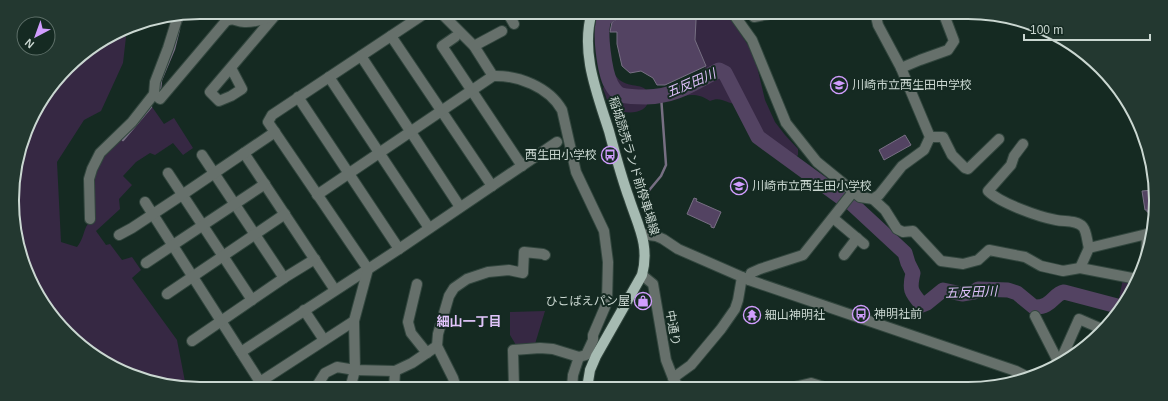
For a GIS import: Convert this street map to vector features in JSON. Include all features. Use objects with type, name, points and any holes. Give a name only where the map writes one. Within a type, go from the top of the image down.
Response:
[{"type":"main road","name":"稲城読売ランド前停車場線","points":[[588,382],[590,370],[596,356],[642,274],[645,264],[645,249],[642,234],[628,198],[591,74],[588,50],[590,19]]},
{"type":"street","points":[[154,94],[160,99],[226,21],[232,19],[245,22],[262,19]]},
{"type":"street","points":[[231,68],[271,19]]},
{"type":"street","points":[[352,382],[355,370],[354,321],[368,269],[268,122],[272,115],[416,19]]},
{"type":"street","points":[[447,19],[474,46],[493,76]]},
{"type":"street","points":[[511,19],[514,24]]},
{"type":"street","points":[[737,19],[752,40],[786,123],[817,162],[860,197],[873,199],[885,210],[897,230],[903,232],[913,231],[941,261],[963,264],[978,260],[989,250],[1025,257],[1041,266],[1062,271],[1080,268],[1131,278]]},
{"type":"street","points":[[873,199],[902,166],[924,150],[930,137],[901,68],[878,25],[877,19]]},
{"type":"street","points":[[901,68],[951,48],[954,41],[946,19]]},
{"type":"street","points":[[90,219],[89,179],[92,169],[100,153],[132,122],[154,94],[155,82],[176,21]]},
{"type":"street","points":[[474,46],[502,31]]},
{"type":"street","points":[[391,36],[492,186]]},
{"type":"street","points":[[455,37],[442,46],[522,166]]},
{"type":"street","points":[[361,56],[460,207]]},
{"type":"street","points":[[317,194],[349,174],[493,76],[510,76],[524,80],[550,95],[558,103],[562,110],[576,172],[604,231],[608,262],[607,301],[586,356],[579,357],[553,349],[540,348],[513,350],[514,382]]},
{"type":"street","points":[[329,77],[429,228]]},
{"type":"street","points":[[298,98],[399,249]]},
{"type":"street","points":[[119,235],[214,174],[275,132]]},
{"type":"street","points":[[930,137],[943,138],[952,156],[968,169],[998,139]]},
{"type":"street","points":[[241,352],[399,249],[557,142]]},
{"type":"street","points":[[1023,144],[1014,156],[1011,165],[988,191],[998,199],[1026,211],[1055,220],[1079,224],[1084,228],[1089,248],[1080,268]]},
{"type":"street","points":[[244,153],[336,290]]},
{"type":"street","points":[[202,155],[284,278]]},
{"type":"street","points":[[168,173],[252,300]]},
{"type":"street","points":[[146,263],[265,184]]},
{"type":"street","points":[[678,382],[721,329],[734,309],[745,278],[751,273],[760,269],[803,255],[853,192]]},
{"type":"street","points":[[145,202],[260,382],[354,321]]},
{"type":"street","points":[[167,294],[285,214]]},
{"type":"street","points":[[833,218],[860,241],[844,255]]},
{"type":"street","points":[[642,234],[656,236],[678,249],[745,278],[1021,374]]},
{"type":"street","points":[[1089,248],[1146,234]]},
{"type":"street","points":[[454,382],[438,346],[438,334],[449,296],[454,288],[467,279],[488,272],[509,270],[523,272],[524,252],[545,255]]},
{"type":"street","points":[[192,341],[284,278],[315,259]]},
{"type":"street","name":"中通り","points":[[642,274],[653,284],[664,349],[675,382]]},
{"type":"street","points":[[418,284],[408,322],[411,333],[427,353]]},
{"type":"street","points":[[304,310],[324,340]]},
{"type":"street","points":[[1035,316],[1056,359]]},
{"type":"street","points":[[1063,354],[1079,319],[1097,328]]},
{"type":"street","points":[[319,382],[325,373],[337,367],[355,370],[395,371],[412,363],[438,346]]},
{"type":"street","points":[[572,382],[573,375],[579,357]]},
{"type":"street","points":[[394,382],[395,371]]},
{"type":"street","points":[[452,382],[453,378]]},
{"type":"shaded area","points":[[617,19],[695,19],[695,40],[706,66],[665,85],[657,85],[653,78],[641,71],[630,73],[622,66],[617,44],[617,32],[610,32],[612,22]]},
{"type":"shaded area","points":[[731,19],[754,54],[765,100],[775,122],[798,149],[798,155],[790,163],[761,143],[738,104],[718,99],[710,101],[696,95],[673,99],[666,90],[696,73],[703,71],[706,66],[695,40],[696,20]]},
{"type":"shaded area","points":[[125,36],[123,63],[101,111],[84,120],[57,162],[61,242],[77,247],[82,239],[85,228],[93,219],[93,175],[106,152],[150,104],[164,124],[174,118],[193,148],[183,155],[173,143],[155,155],[150,153],[136,162],[123,176],[132,185],[119,199],[120,209],[96,231],[106,245],[110,244],[122,260],[132,257],[141,270],[132,278],[177,340],[185,381],[154,376],[131,368],[110,358],[81,337],[57,311],[38,281],[22,236],[19,212],[19,189],[22,165],[33,131],[43,110],[72,72],[110,43]]},
{"type":"shaded area","points":[[615,75],[624,83],[644,88],[647,91],[647,105],[643,109],[626,112],[614,109],[610,106],[603,89],[604,86],[602,80],[604,80],[605,77]]},
{"type":"shaded area","points":[[905,135],[911,145],[884,160],[879,150]]},
{"type":"shaded area","points":[[1149,190],[1149,212],[1145,210],[1142,191]]},
{"type":"shaded area","points":[[694,198],[697,199],[696,201],[721,212],[714,228],[711,227],[711,225],[687,214]]},
{"type":"shaded area","points":[[1123,279],[1130,281],[1125,291],[1119,300]]},
{"type":"shaded area","points":[[545,311],[535,344],[516,345],[510,335],[510,312]]},
{"type":"waterway","name":"五反田川","points":[[605,19],[602,31],[603,51],[611,84],[618,93],[624,96],[646,97],[676,92],[719,70],[725,73],[758,137],[843,199]]},
{"type":"waterway","points":[[180,24],[182,20]]},
{"type":"waterway","points":[[160,89],[161,80],[174,49],[179,29]]},
{"type":"waterway","points":[[646,194],[661,176],[666,165],[661,96]]},
{"type":"waterway","points":[[123,140],[151,107]]},
{"type":"waterway","name":"五反田川","points":[[850,202],[905,253],[913,273],[911,287],[915,297],[922,305],[927,303],[943,290],[962,294],[974,292],[978,289],[1008,290],[1017,293],[1034,307],[1045,305],[1057,295],[1064,292],[1115,305]]},
{"type":"place","name":"川崎市立西生田中学校","points":[[839,85]]},
{"type":"place","name":"西生田小学校","points":[[610,155]]},
{"type":"place","name":"川崎市立西生田小学校","points":[[739,186]]},
{"type":"place","name":"ひこばえパン屋","points":[[643,301]]},
{"type":"place","name":"神明社前","points":[[861,314]]},
{"type":"place","name":"細山神明社","points":[[752,315]]},
{"type":"district","name":"細山一丁目","points":[[469,321]]}]
